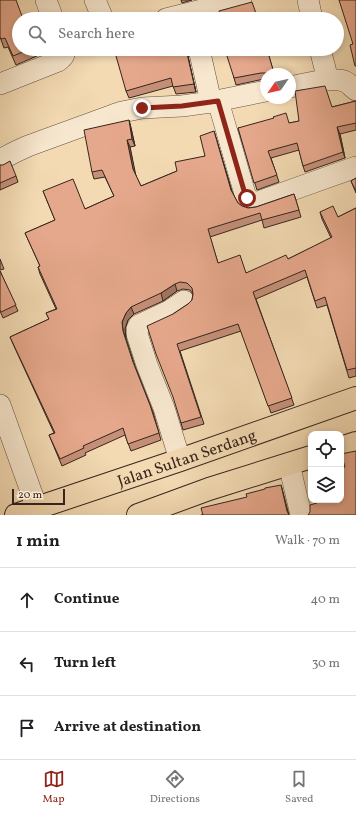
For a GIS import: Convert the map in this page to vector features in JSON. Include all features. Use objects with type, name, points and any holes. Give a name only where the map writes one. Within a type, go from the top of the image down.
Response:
[{"type":"highway","name":"Jalan Sultan Serdang","points":[[16,515],[180,460],[356,398]]},
{"type":"highway","points":[[344,447],[356,443]]},
{"type":"highway","points":[[138,515],[209,489],[308,458]]},
{"type":"street","points":[[46,0],[50,12]]},
{"type":"street","points":[[95,0],[100,12]]},
{"type":"street","points":[[204,12],[241,0]]},
{"type":"street","points":[[308,0],[311,12]]},
{"type":"street","points":[[0,84],[58,61],[64,56]]},
{"type":"street","points":[[201,56],[245,194],[251,203],[255,204],[356,167]]},
{"type":"street","points":[[322,56],[328,80]]},
{"type":"street","points":[[296,86],[328,80],[339,80],[347,82],[356,90]]},
{"type":"street","points":[[0,160],[28,146],[112,115],[142,108],[182,106],[215,102],[260,92]]},
{"type":"street","points":[[180,460],[164,408],[147,365],[137,334],[137,329],[139,325],[169,311],[184,301]]},
{"type":"street","points":[[0,405],[5,436],[37,508]]},
{"type":"street","points":[[289,464],[301,515]]},
{"type":"building","points":[[0,0],[16,0],[20,12],[12,12],[12,54],[5,38],[1,39]]},
{"type":"building","points":[[339,0],[356,0],[356,66],[350,45],[353,44]]},
{"type":"building","points":[[252,2],[256,12],[219,12]]},
{"type":"building","points":[[116,56],[188,56],[194,84],[173,87],[171,78],[126,91]]},
{"type":"building","points":[[227,56],[269,56],[273,68],[260,68],[260,73],[234,78]]},
{"type":"building","points":[[325,86],[332,107],[356,101],[356,123],[337,127],[343,152],[303,166],[297,143],[268,151],[277,175],[254,183],[238,128],[286,113],[289,123],[299,121],[296,91]]},
{"type":"building","points":[[129,120],[132,139],[127,140],[133,169],[141,186],[177,171],[175,162],[205,156],[200,136],[214,131],[231,190],[238,203],[248,208],[256,207],[294,194],[299,210],[262,220],[260,213],[208,229],[218,263],[240,255],[246,273],[286,255],[288,259],[332,237],[320,212],[333,206],[338,217],[356,208],[356,368],[347,370],[325,297],[315,301],[305,270],[253,292],[292,398],[268,406],[238,324],[177,344],[201,417],[181,423],[147,326],[173,314],[192,300],[192,288],[187,283],[180,282],[131,307],[126,313],[122,322],[123,331],[133,362],[159,433],[128,444],[123,428],[83,446],[84,448],[60,459],[49,435],[55,433],[10,337],[49,319],[46,313],[57,309],[38,267],[40,266],[25,233],[55,220],[43,191],[73,179],[85,209],[114,196],[102,170],[92,172],[84,130]]},
{"type":"building","points":[[10,161],[16,176],[0,183],[0,165]]},
{"type":"building","points":[[356,178],[356,191],[351,181]]},
{"type":"building","points":[[0,271],[16,305],[1,312],[0,310]]},
{"type":"building","points":[[356,451],[356,515],[308,515],[310,512],[310,505],[317,503],[344,503],[344,453]]},
{"type":"building","points":[[281,485],[289,515],[203,515],[201,508],[247,497],[246,494]]},
{"type":"route","points":[[142,108],[182,106],[218,101],[247,198]]}]
